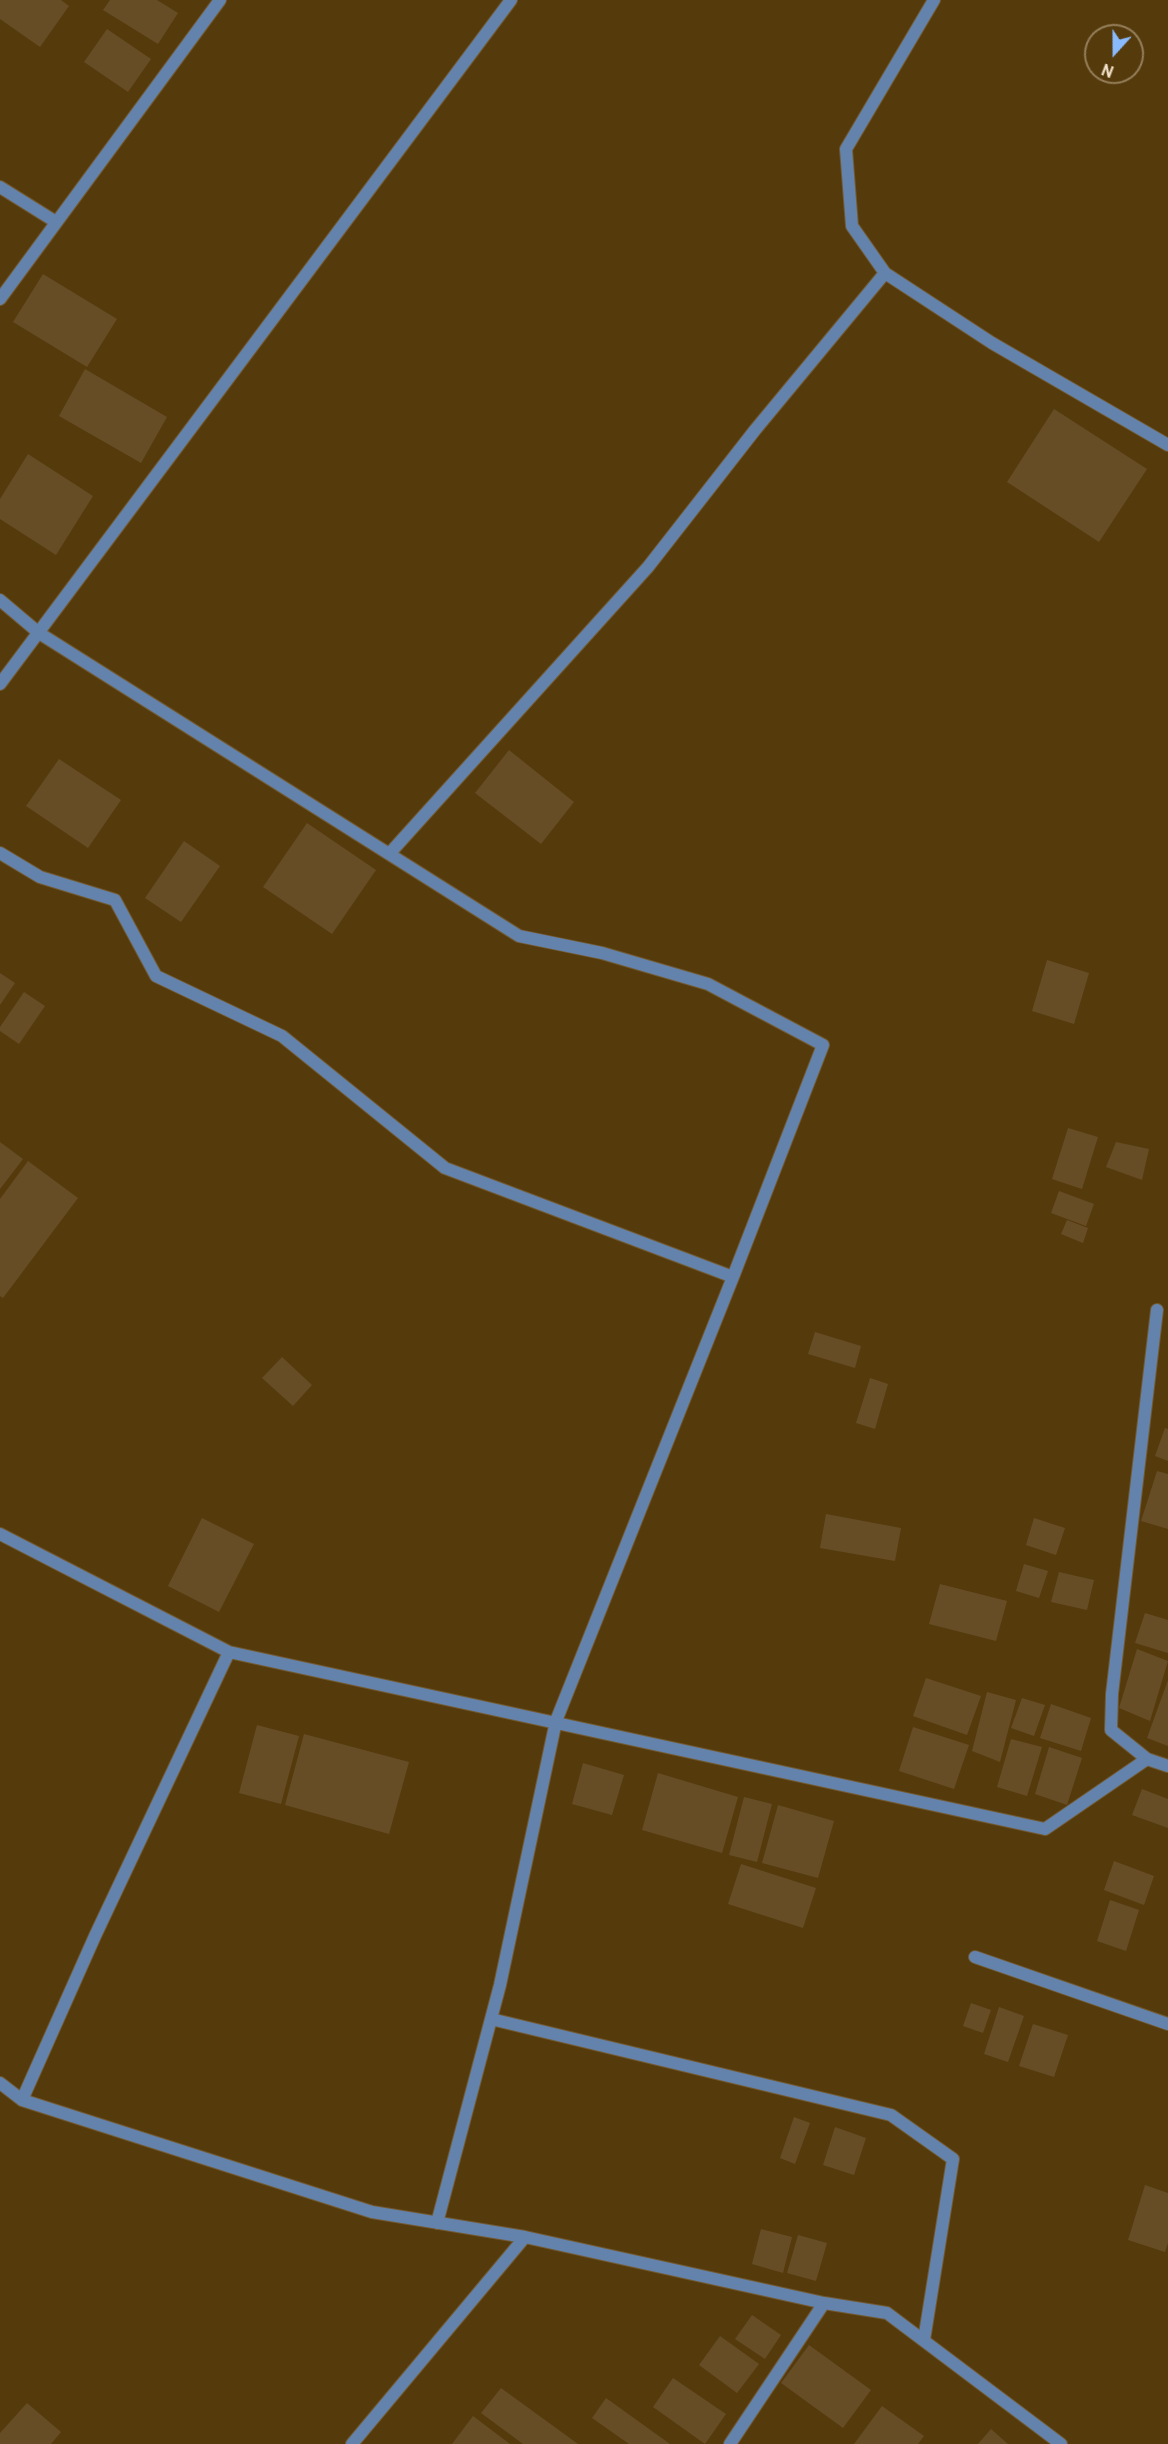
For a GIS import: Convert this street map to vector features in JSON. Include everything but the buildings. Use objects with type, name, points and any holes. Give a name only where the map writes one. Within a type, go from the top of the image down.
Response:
[{"type":"street","points":[[0,299],[220,0]]},
{"type":"street","points":[[0,684],[511,0]]},
{"type":"street","points":[[934,0],[846,149],[852,226],[885,273],[992,344],[1168,445]]},
{"type":"street","points":[[0,187],[56,222]]},
{"type":"street","points":[[390,854],[648,567],[755,430],[885,273]]},
{"type":"street","points":[[0,600],[39,633],[519,936],[602,953],[708,984],[823,1046],[556,1721],[491,2019],[437,2223]]},
{"type":"street","points":[[0,853],[40,877],[116,900],[156,976],[282,1036],[445,1168],[733,1277]]},
{"type":"street","points":[[1156,1310],[1112,1694],[1111,1730],[1148,1759],[1168,1767]]},
{"type":"street","points":[[0,1534],[229,1652],[556,1721],[1045,1829],[1148,1759]]},
{"type":"street","points":[[22,2100],[95,1936],[229,1652]]},
{"type":"street","points":[[975,1957],[1168,2024]]},
{"type":"street","points":[[491,2019],[891,2115],[953,2159],[924,2340]]},
{"type":"street","points":[[0,2083],[22,2100],[372,2212],[525,2237],[824,2303],[887,2313],[1061,2444]]},
{"type":"street","points":[[352,2444],[525,2237]]},
{"type":"street","points":[[730,2444],[824,2303]]}]
